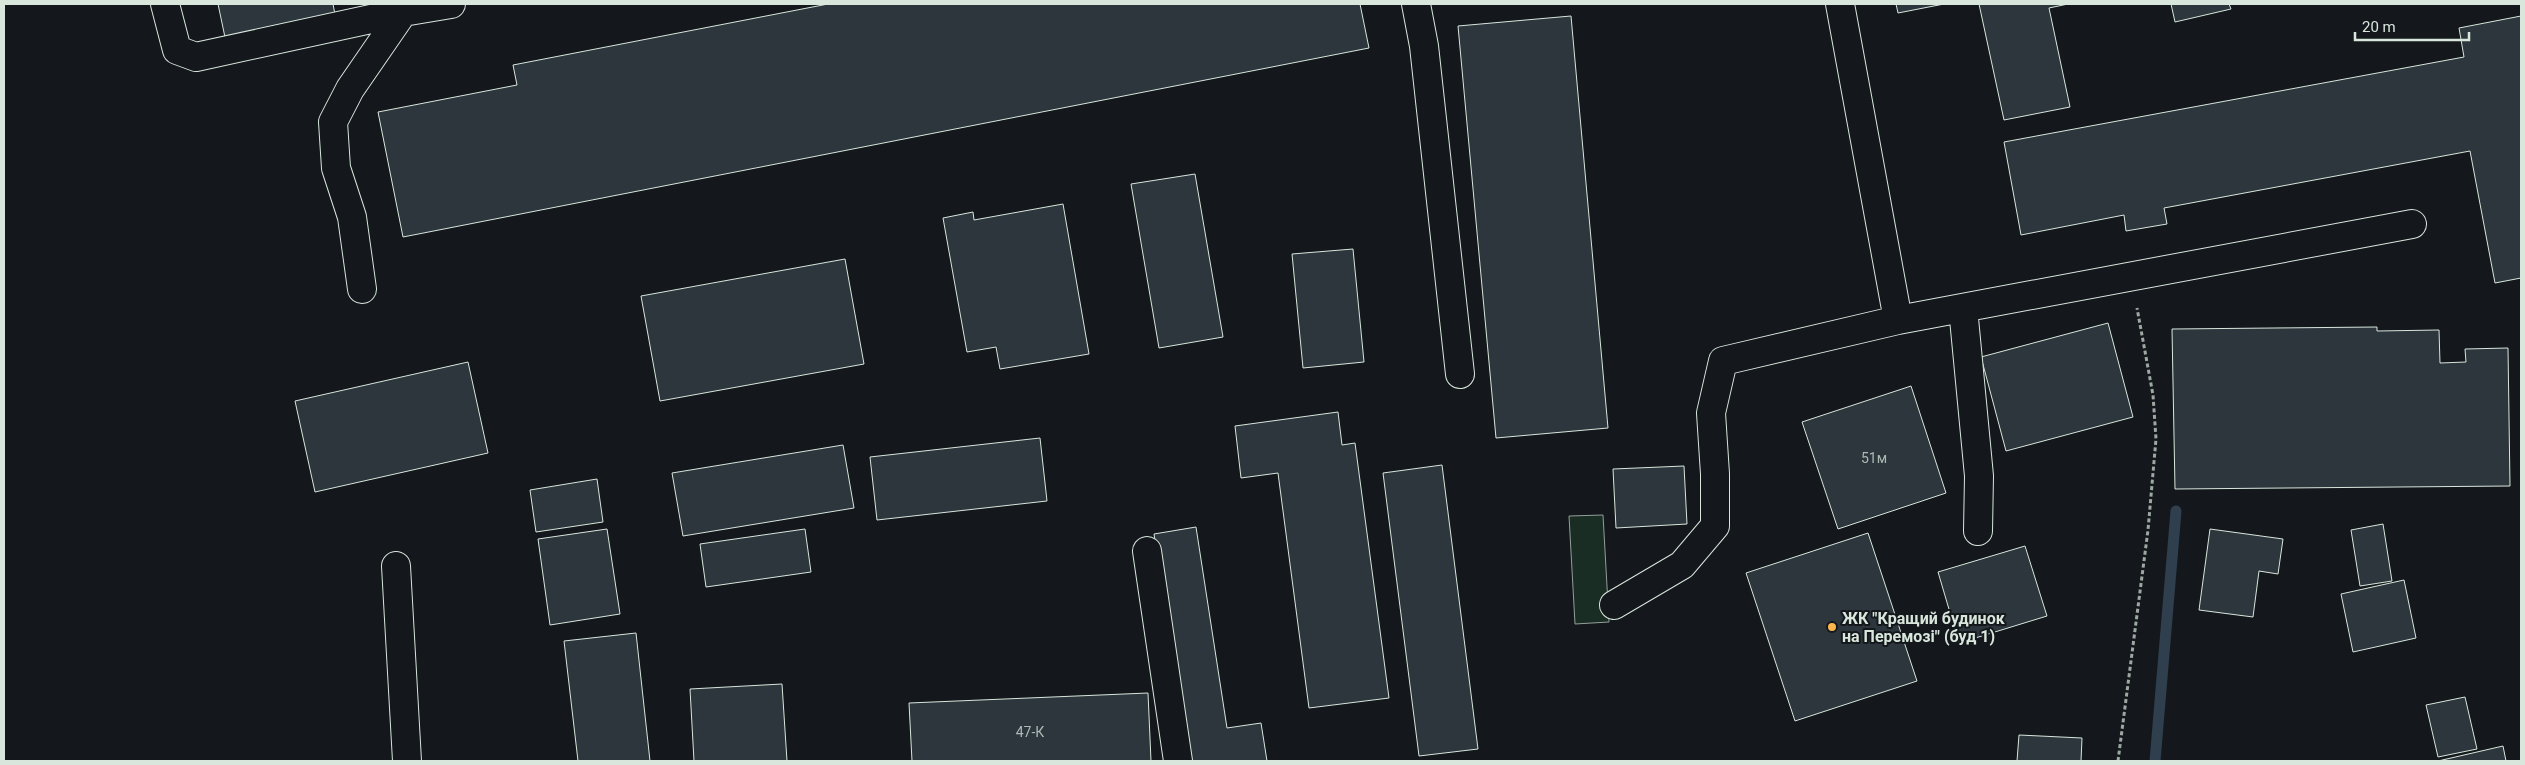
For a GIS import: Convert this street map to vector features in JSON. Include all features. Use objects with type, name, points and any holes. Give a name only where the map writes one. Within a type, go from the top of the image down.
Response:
[{"type":"lane","points":[[165,4],[177,50],[196,57],[402,8],[451,4]]},
{"type":"lane","points":[[1416,4],[1424,46],[1460,374]]},
{"type":"lane","points":[[1840,4],[1898,320]]},
{"type":"lane","points":[[362,289],[352,217],[336,168],[334,122],[350,89],[402,8]]},
{"type":"lane","points":[[1614,605],[1682,565],[1715,526],[1715,474],[1711,413],[1723,361],[1898,320],[2412,224]]},
{"type":"lane","points":[[1963,308],[1979,476],[1978,531]]},
{"type":"lane","points":[[1147,551],[1178,761]]},
{"type":"lane","points":[[396,566],[407,761]]},
{"type":"path","points":[[2118,761],[2148,530],[2156,438],[2153,395],[2131,277]]},
{"type":"green space","points":[[1603,515],[1609,622],[1575,624],[1569,516]]},
{"type":"building","points":[[218,4],[333,4],[336,20],[226,42]]},
{"type":"building","points":[[828,4],[1360,4],[1369,48],[403,237],[378,112],[517,85],[513,65]]},
{"type":"building","points":[[1896,4],[1944,4],[1898,13]]},
{"type":"building","points":[[1979,4],[2068,4],[2049,8],[2070,107],[2004,120]]},
{"type":"building","points":[[2171,4],[2229,4],[2231,9],[2175,22]]},
{"type":"building","points":[[1571,16],[1608,428],[1496,438],[1458,26]]},
{"type":"building","points":[[2521,16],[2521,278],[2495,283],[2470,151],[2164,208],[2167,224],[2126,231],[2124,215],[2021,235],[2004,142],[2464,57],[2459,28]]},
{"type":"building","points":[[1195,174],[1223,337],[1159,348],[1131,184]]},
{"type":"building","points":[[1063,204],[1089,354],[1000,369],[996,347],[967,352],[943,218],[973,212],[974,220]]},
{"type":"building","points":[[1353,249],[1364,362],[1303,368],[1292,254]]},
{"type":"building","points":[[845,259],[864,364],[660,401],[641,296]]},
{"type":"building","points":[[2108,323],[2133,417],[2006,451],[1981,357]]},
{"type":"building","points":[[2377,327],[2377,331],[2439,330],[2440,363],[2466,362],[2465,349],[2508,348],[2510,486],[2175,489],[2172,329]]},
{"type":"building","points":[[468,362],[488,453],[315,492],[295,401]]},
{"type":"building","points":[[1911,386],[1946,493],[1838,529],[1802,422]]},
{"type":"building","points":[[1338,412],[1342,445],[1355,443],[1389,698],[1309,708],[1278,473],[1241,478],[1235,426]]},
{"type":"building","points":[[1040,438],[1047,501],[877,520],[870,457]]},
{"type":"building","points":[[843,445],[854,508],[683,536],[672,473]]},
{"type":"building","points":[[1442,465],[1478,749],[1419,756],[1383,473]]},
{"type":"building","points":[[1684,466],[1687,524],[1616,528],[1613,469]]},
{"type":"building","points":[[597,479],[603,522],[536,532],[530,490]]},
{"type":"building","points":[[2383,524],[2392,581],[2360,586],[2351,530]]},
{"type":"building","points":[[1196,527],[1227,728],[1261,723],[1267,761],[1189,761],[1154,534]]},
{"type":"building","points":[[607,529],[620,614],[550,625],[538,539]]},
{"type":"building","points":[[805,529],[811,572],[706,587],[700,544]]},
{"type":"building","points":[[2210,529],[2283,539],[2278,574],[2259,571],[2253,617],[2199,610]]},
{"type":"building","name":"ЖК \"Кращий будинок на Перемозі\" (буд 1)","points":[[1868,533],[1917,681],[1795,721],[1746,573]]},
{"type":"building","points":[[2025,546],[2047,616],[1959,643],[1938,572]]},
{"type":"building","points":[[2404,580],[2416,638],[2353,652],[2341,594]]},
{"type":"building","points":[[636,633],[650,761],[578,761],[564,641]]},
{"type":"building","points":[[782,684],[787,761],[694,761],[690,689]]},
{"type":"building","points":[[1148,693],[1151,761],[912,761],[909,703]]},
{"type":"building","points":[[2465,697],[2477,749],[2438,757],[2426,705]]},
{"type":"building","points":[[2019,735],[2082,738],[2081,761],[2017,761]]},
{"type":"building","points":[[2503,746],[2506,761],[2438,761]]},
{"type":"waterway","points":[[2155,761],[2176,511]]},
{"type":"place","name":"ЖК \"Кращий будинок на Перемозі\" (буд 1)","points":[[1832,627]]}]
